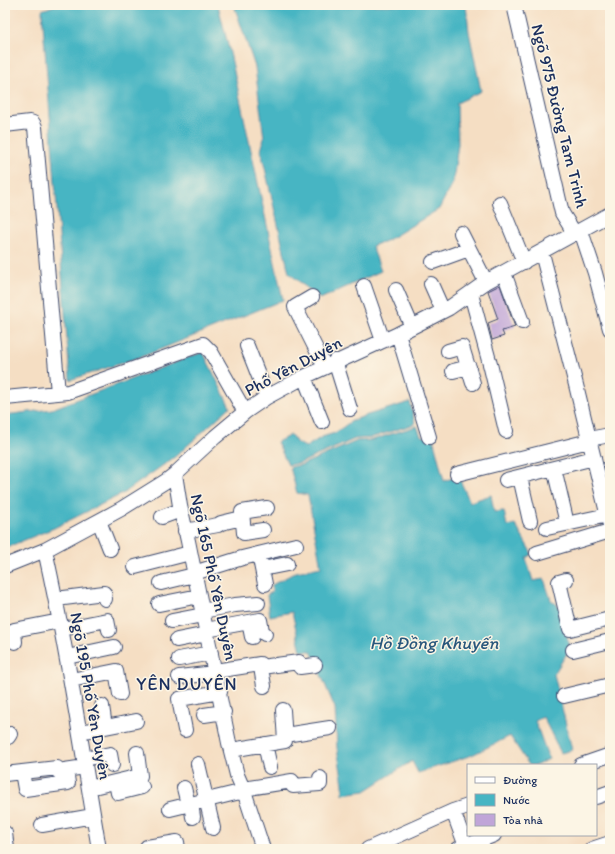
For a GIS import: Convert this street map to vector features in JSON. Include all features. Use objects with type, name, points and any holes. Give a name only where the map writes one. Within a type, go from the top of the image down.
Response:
[{"type":"street","name":"Ngõ 975 Đường Tam Trinh","points":[[514,5],[562,212],[578,232],[595,273],[610,329]]},
{"type":"street","points":[[5,125],[30,122],[33,123],[35,127],[58,393]]},
{"type":"street","points":[[500,203],[524,262]]},
{"type":"street","name":"Phố Yên Duyên","points":[[5,566],[45,550],[99,521],[175,474],[215,437],[245,412],[267,397],[330,364],[398,334],[443,311],[471,294],[486,282],[542,253],[610,214]]},
{"type":"street","points":[[461,233],[486,282]]},
{"type":"street","points":[[433,262],[469,249]]},
{"type":"street","points":[[542,253],[609,520],[547,528]]},
{"type":"street","points":[[504,273],[522,322]]},
{"type":"street","points":[[430,284],[443,311]]},
{"type":"street","points":[[364,286],[383,341]]},
{"type":"street","points":[[396,290],[412,327]]},
{"type":"street","points":[[471,294],[506,431]]},
{"type":"street","points":[[312,297],[295,307],[330,364],[350,409]]},
{"type":"street","points":[[398,334],[429,437]]},
{"type":"street","points":[[5,398],[68,392],[203,344],[212,352],[245,412]]},
{"type":"street","points":[[247,346],[267,397]]},
{"type":"street","points":[[448,351],[462,347],[473,383]]},
{"type":"street","points":[[453,371],[487,352]]},
{"type":"street","points":[[304,377],[322,422]]},
{"type":"street","points":[[457,474],[610,435]]},
{"type":"street","points":[[506,480],[594,458]]},
{"type":"street","points":[[554,468],[565,515]]},
{"type":"street","name":"Ngõ 165 Phố Yên Duyên","points":[[175,474],[185,531],[212,653],[231,750],[237,775],[244,790],[263,849]]},
{"type":"street","points":[[520,477],[530,521]]},
{"type":"street","points":[[263,530],[244,533],[242,512],[267,508]]},
{"type":"street","points":[[162,517],[181,510]]},
{"type":"street","points":[[185,531],[218,525],[221,529],[242,518]]},
{"type":"street","points":[[99,521],[110,549]]},
{"type":"street","points":[[537,554],[610,531]]},
{"type":"street","points":[[161,583],[259,554],[296,545]]},
{"type":"street","name":"Ngõ 195 Phố Yên Duyên","points":[[45,550],[67,657],[99,849]]},
{"type":"street","points":[[135,567],[190,553]]},
{"type":"street","points":[[259,554],[265,584]]},
{"type":"street","points":[[262,569],[287,564]]},
{"type":"street","points":[[566,580],[559,582],[570,629],[610,619]]},
{"type":"street","points":[[56,599],[104,593],[105,599]]},
{"type":"street","points":[[159,604],[199,596]]},
{"type":"street","points":[[172,621],[234,604],[258,603]]},
{"type":"street","points":[[15,642],[14,630],[107,620],[108,630]]},
{"type":"street","points":[[177,640],[260,620],[262,631],[258,635]]},
{"type":"street","points":[[573,650],[610,641]]},
{"type":"street","points":[[67,657],[114,648]]},
{"type":"street","points":[[179,659],[212,653]]},
{"type":"street","points":[[179,678],[260,664],[261,667],[299,662],[300,667],[315,665]]},
{"type":"street","points":[[261,667],[264,686]]},
{"type":"street","points":[[71,680],[116,671],[120,694]]},
{"type":"street","points":[[564,696],[610,685]]},
{"type":"street","points":[[185,730],[179,699],[220,692]]},
{"type":"street","points":[[102,706],[105,727]]},
{"type":"street","points":[[231,750],[285,741],[282,710]]},
{"type":"street","points":[[204,715],[224,712]]},
{"type":"street","points":[[80,732],[136,721]]},
{"type":"street","points":[[284,735],[330,728]]},
{"type":"street","points":[[265,744],[270,767]]},
{"type":"street","points":[[89,788],[140,776],[137,753]]},
{"type":"street","points":[[5,774],[57,768],[58,771],[66,770],[110,754],[112,765]]},
{"type":"street","points":[[584,764],[610,755]]},
{"type":"street","points":[[198,764],[213,828]]},
{"type":"street","points":[[170,809],[191,808],[206,799],[244,790],[291,775],[293,786],[320,784],[320,778]]},
{"type":"street","points":[[116,782],[118,793],[142,787]]},
{"type":"street","points":[[184,788],[191,808]]},
{"type":"street","points":[[597,798],[610,792]]},
{"type":"street","points":[[368,849],[453,811],[467,806]]},
{"type":"street","points":[[453,811],[463,848],[492,836]]},
{"type":"street","points":[[42,825],[93,816]]},
{"type":"street","points":[[5,833],[7,849]]},
{"type":"street","points":[[592,849],[609,845]]},
{"type":"street","points":[[147,847],[178,846]]},
{"type":"water","points":[[56,5],[218,5],[231,57],[283,300],[146,355],[70,380],[42,10]]},
{"type":"water","points":[[234,5],[466,5],[469,32],[481,91],[457,103],[458,144],[453,182],[439,209],[388,240],[372,246],[381,271],[320,299],[289,273],[261,151],[264,138],[255,67]]},
{"type":"water","points":[[203,352],[230,407],[176,456],[124,493],[54,528],[5,548],[5,415],[52,409]]},
{"type":"water","points":[[410,402],[415,424],[370,438],[355,439],[300,463],[288,465],[277,442],[291,435],[297,443],[306,447],[322,437],[335,433],[350,422],[364,416]]},
{"type":"water","name":"Hồ Đồng Khuyến","points":[[417,426],[421,436],[433,438],[444,481],[458,476],[470,502],[491,495],[494,512],[504,511],[507,526],[515,524],[532,554],[526,558],[533,581],[544,579],[551,600],[564,610],[569,650],[554,674],[572,750],[561,753],[543,717],[535,721],[549,759],[539,764],[528,764],[510,736],[472,755],[418,773],[412,761],[365,791],[343,794],[343,784],[337,748],[335,708],[311,651],[301,651],[292,612],[270,616],[267,595],[272,592],[272,585],[296,572],[321,567],[308,495],[297,493],[290,467],[301,465],[357,441],[372,440]]},
{"type":"building","points":[[500,285],[515,327],[502,331],[504,336],[492,340],[488,323],[498,319],[488,291]]},
{"type":"district","name":"YÊN DUYÊN","points":[[187,684]]}]
